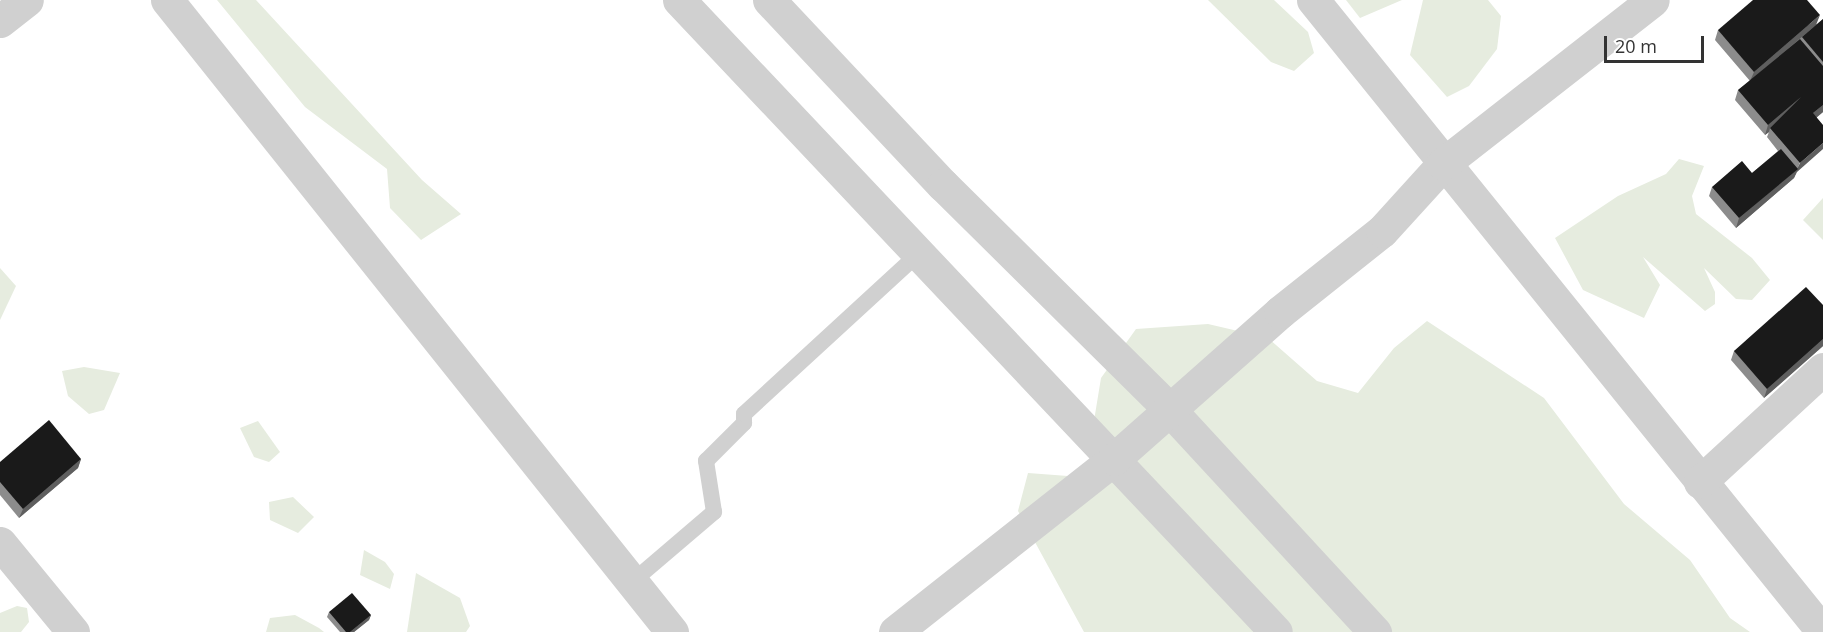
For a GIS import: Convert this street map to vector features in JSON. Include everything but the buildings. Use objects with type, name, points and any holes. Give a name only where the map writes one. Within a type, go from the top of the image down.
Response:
[{"type":"street","points":[[0,21],[27,0]]},
{"type":"street","points":[[168,0],[672,632]]},
{"type":"street","points":[[679,0],[1276,632]]},
{"type":"street","points":[[769,0],[944,185],[1169,409],[1375,632]]},
{"type":"street","points":[[1313,0],[1443,164],[1823,632]]},
{"type":"street","points":[[895,632],[1114,459],[1169,409],[1382,231],[1443,164],[1653,0]]},
{"type":"street","points":[[1700,482],[1823,369]]},
{"type":"street","points":[[0,543],[73,632]]},
{"type":"lane","points":[[632,582],[714,512],[706,461],[744,423],[744,414],[918,254]]},
{"type":"shaded area","points":[[217,0],[256,0],[422,180],[461,214],[421,240],[390,208],[387,169],[305,107]]},
{"type":"shaded area","points":[[1208,0],[1274,0],[1308,32],[1314,53],[1294,71],[1271,62]]},
{"type":"shaded area","points":[[1346,0],[1402,0],[1360,18]]},
{"type":"shaded area","points":[[1423,0],[1488,0],[1501,16],[1497,49],[1469,86],[1447,97],[1410,55]]},
{"type":"shaded area","points":[[1679,159],[1704,166],[1692,196],[1696,214],[1752,258],[1770,280],[1752,300],[1736,299],[1704,268],[1715,292],[1715,304],[1705,311],[1643,257],[1660,285],[1644,318],[1583,290],[1555,238],[1618,196],[1666,174]]},
{"type":"shaded area","points":[[1823,198],[1823,240],[1803,220]]},
{"type":"shaded area","points":[[0,268],[16,286],[0,320]]},
{"type":"shaded area","points":[[1427,321],[1544,398],[1624,504],[1690,560],[1730,618],[1750,632],[1084,632],[1018,511],[1028,473],[1108,479],[1090,445],[1101,378],[1136,329],[1208,324],[1268,338],[1317,381],[1358,393],[1394,348]]},
{"type":"shaded area","points":[[84,367],[120,373],[104,410],[89,414],[68,396],[62,371]]},
{"type":"shaded area","points":[[258,421],[280,452],[269,462],[254,457],[240,428]]},
{"type":"shaded area","points":[[293,497],[314,517],[298,533],[270,520],[269,502]]},
{"type":"shaded area","points":[[364,550],[385,562],[394,574],[390,589],[360,575]]},
{"type":"shaded area","points":[[416,573],[460,598],[470,626],[466,632],[407,632]]},
{"type":"shaded area","points":[[17,606],[27,608],[29,622],[21,632],[0,632],[0,613]]},
{"type":"shaded area","points":[[295,615],[324,632],[266,632],[270,618]]}]
